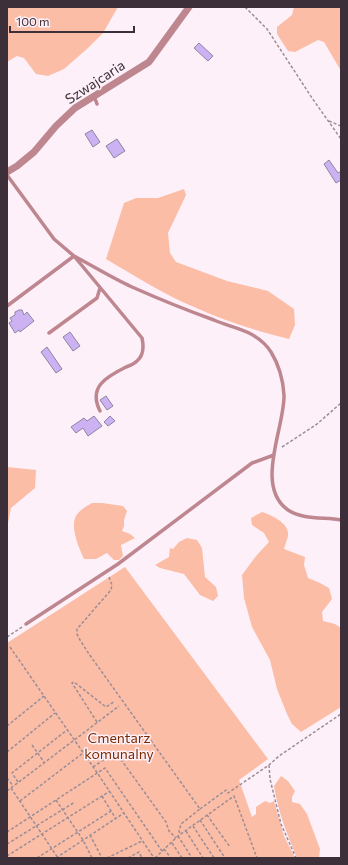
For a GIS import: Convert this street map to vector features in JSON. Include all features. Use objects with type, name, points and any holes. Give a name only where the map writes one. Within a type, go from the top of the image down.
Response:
[{"type":"street","name":"Szwajcaria","points":[[7,172],[34,152],[56,126],[75,108],[149,62],[189,7]]},
{"type":"lane","points":[[94,96],[98,104]]},
{"type":"lane","points":[[7,175],[54,239],[74,256],[142,338],[144,347],[142,355],[137,361],[108,377],[101,384],[96,395],[96,403],[100,411]]},
{"type":"lane","points":[[7,306],[74,256]]},
{"type":"lane","points":[[74,256],[132,286],[193,312],[250,333],[262,342],[270,351],[277,364],[282,379],[284,396],[274,455],[273,485],[277,497],[288,509],[301,516],[341,520]]},
{"type":"lane","points":[[49,333],[96,298],[100,288]]},
{"type":"lane","points":[[26,624],[107,572],[252,463],[274,455]]},
{"type":"path","points":[[245,7],[267,29],[341,139]]},
{"type":"path","points":[[327,120],[341,126]]},
{"type":"path","points":[[274,455],[283,446],[317,424],[341,403]]},
{"type":"path","points":[[107,572],[112,586],[111,590],[77,629],[77,634],[89,654],[200,809]]},
{"type":"path","points":[[7,637],[26,624]]},
{"type":"path","points":[[10,648],[110,791],[154,858],[180,834],[234,796],[257,858]]},
{"type":"path","points":[[97,722],[72,683],[74,682],[106,707],[115,701]]},
{"type":"path","points":[[7,726],[44,696]]},
{"type":"path","points":[[7,791],[73,739],[119,706]]},
{"type":"path","points":[[7,752],[56,714]]},
{"type":"path","points":[[180,834],[180,824],[200,809],[226,790],[228,793],[341,714]]},
{"type":"path","points":[[18,782],[12,773],[67,730]]},
{"type":"path","points":[[32,745],[44,762]]},
{"type":"path","points":[[20,801],[83,753]]},
{"type":"path","points":[[93,767],[114,753],[116,754],[166,822],[169,831],[177,837],[192,858]]},
{"type":"path","points":[[269,765],[270,779],[281,824],[296,858]]},
{"type":"path","points":[[7,832],[105,768],[162,851]]},
{"type":"path","points":[[7,778],[13,786]]},
{"type":"path","points":[[11,788],[57,858],[124,813]]},
{"type":"path","points":[[9,858],[7,856],[110,791]]},
{"type":"path","points":[[102,796],[116,818]]},
{"type":"path","points":[[56,800],[84,840],[92,858]]},
{"type":"path","points":[[7,844],[75,802]]},
{"type":"path","points":[[37,858],[111,811]]},
{"type":"path","points":[[207,815],[230,847]]},
{"type":"path","points":[[200,820],[225,858]]},
{"type":"path","points":[[193,826],[214,858]]},
{"type":"path","points":[[186,831],[203,858]]},
{"type":"path","points":[[90,835],[102,858]]},
{"type":"path","points":[[107,858],[142,841]]},
{"type":"path","points":[[171,842],[182,858]]},
{"type":"path","points":[[164,849],[171,858]]},
{"type":"path","points":[[128,858],[139,852],[142,858]]},
{"type":"green space","points":[[7,7],[118,7],[103,33],[88,48],[64,69],[48,76],[36,74],[24,58],[17,56],[7,62]]},
{"type":"green space","points":[[294,7],[341,7],[341,71],[324,42],[318,40],[295,52],[288,51],[277,34],[277,27],[292,15]]},
{"type":"green space","points":[[184,189],[186,195],[168,233],[170,253],[176,262],[227,281],[268,291],[294,309],[295,325],[289,339],[265,333],[205,312],[160,291],[106,259],[124,203],[136,198],[158,198]]},
{"type":"green space","points":[[7,467],[36,470],[35,488],[11,508],[7,528]]},
{"type":"green space","points":[[92,503],[123,506],[127,511],[122,531],[135,538],[121,545],[123,556],[119,560],[114,560],[107,553],[96,559],[84,559],[76,539],[74,523],[78,513]]},
{"type":"green space","points":[[262,512],[279,520],[286,527],[288,536],[284,549],[305,557],[304,565],[308,578],[329,588],[332,599],[322,612],[323,621],[335,624],[341,628],[341,707],[301,732],[292,724],[287,714],[277,689],[270,660],[252,627],[244,598],[242,575],[269,542],[264,533],[252,525],[251,518]]},
{"type":"green space","points":[[187,538],[197,540],[202,548],[205,577],[216,587],[218,596],[213,601],[200,595],[184,574],[160,568],[155,565],[169,557],[170,548],[173,549],[179,542]]},
{"type":"green space","name":"Cmentarz komunalny","points":[[125,567],[268,759],[239,780],[252,817],[256,814],[256,807],[265,801],[270,803],[274,801],[284,836],[295,858],[7,858],[7,643]]},
{"type":"green space","points":[[281,776],[288,781],[295,791],[292,797],[292,802],[300,804],[307,814],[320,849],[319,858],[297,858],[283,823],[274,786]]},
{"type":"building","points":[[199,43],[213,56],[208,61],[194,48]]},
{"type":"building","points":[[92,130],[100,142],[93,147],[85,134]]},
{"type":"building","points":[[117,139],[125,151],[114,158],[106,146]]},
{"type":"building","points":[[329,160],[338,173],[341,171],[341,180],[336,183],[324,164]]},
{"type":"building","points":[[19,310],[22,310],[24,315],[27,312],[34,321],[20,332],[19,330],[15,333],[9,323],[12,321],[10,318]]},
{"type":"building","points":[[70,332],[80,346],[73,351],[63,337]]},
{"type":"building","points":[[47,347],[62,369],[56,373],[41,352]]},
{"type":"building","points":[[106,396],[113,406],[107,410],[100,400]]},
{"type":"building","points":[[94,416],[102,426],[88,436],[83,428],[76,433],[71,427],[84,418],[87,421]]},
{"type":"building","points":[[110,416],[115,421],[108,426],[104,422]]}]
